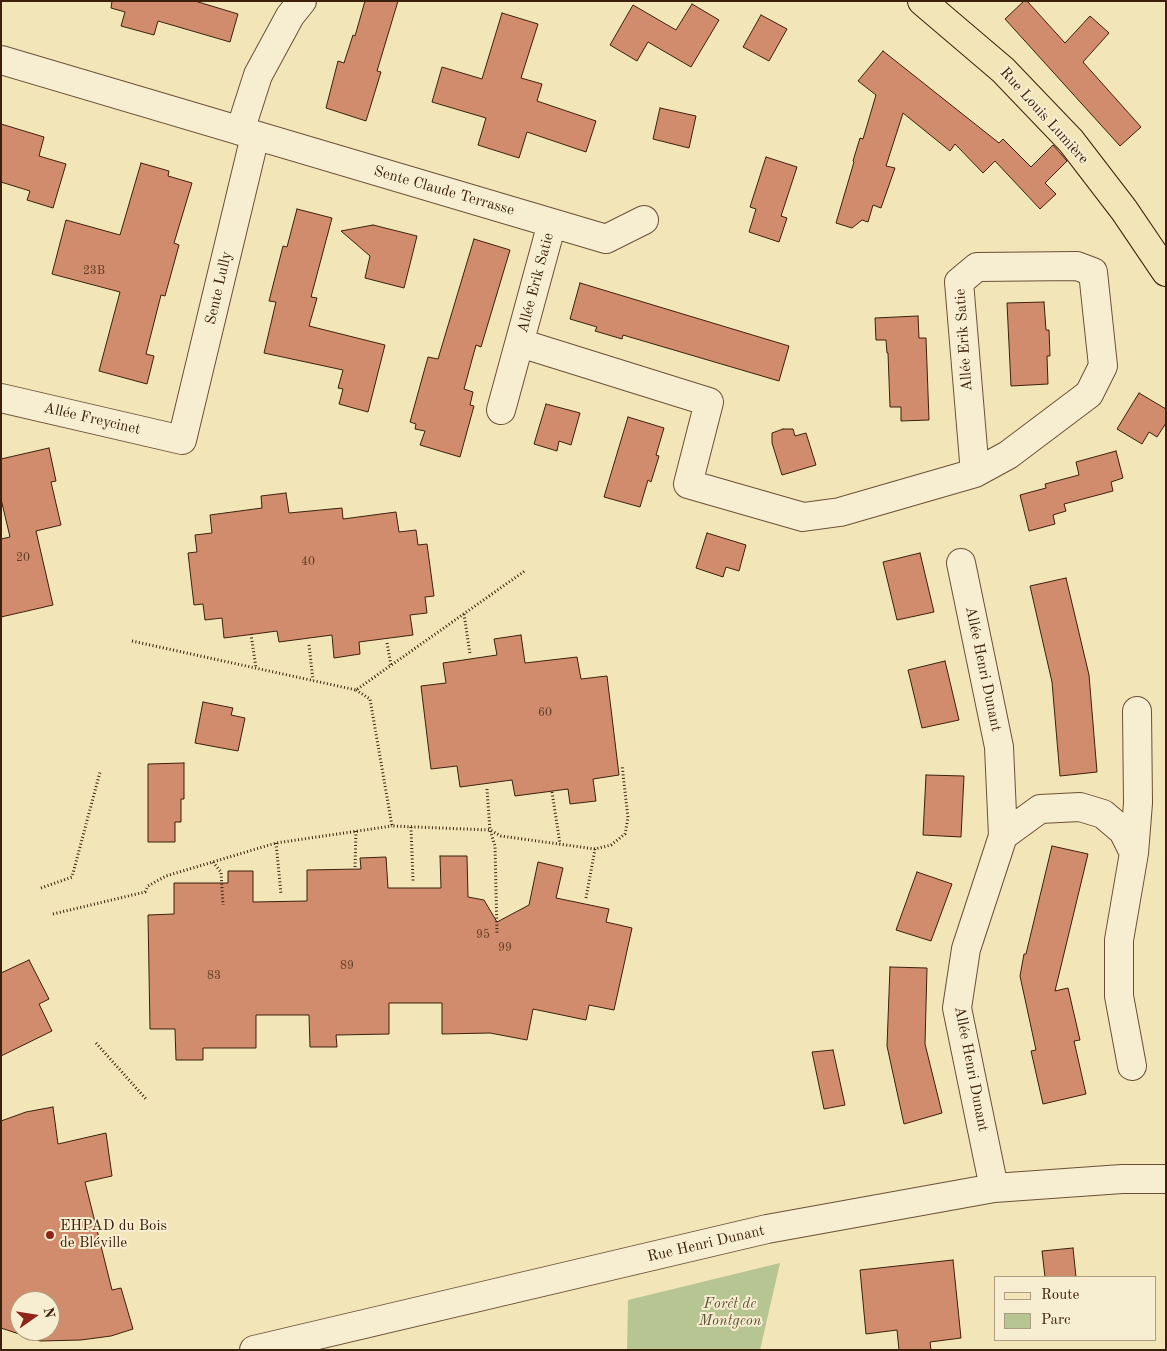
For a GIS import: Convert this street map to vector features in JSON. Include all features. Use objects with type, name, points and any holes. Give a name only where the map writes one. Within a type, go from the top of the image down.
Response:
[{"type":"main road","name":"Rue Louis Lumière","points":[[922,1],[1002,70],[1071,141],[1124,210],[1166,272]]},
{"type":"street","points":[[248,134],[258,75],[290,16],[302,1]]},
{"type":"street","name":"Sente Claude Terrasse","points":[[1,60],[606,239],[644,220]]},
{"type":"street","name":"Sente Lully","points":[[182,440],[248,134]]},
{"type":"street","name":"Allée Erik Satie","points":[[501,410],[552,224]]},
{"type":"street","name":"Allée Erik Satie","points":[[520,343],[709,402],[688,484],[803,517],[840,512],[975,472],[1008,456],[1089,394],[1103,366],[1093,272],[1077,266],[977,267],[959,282],[975,472]]},
{"type":"street","name":"Allée Freycinet","points":[[1,398],[182,440]]},
{"type":"street","name":"Allée Henri Dunant","points":[[961,563],[999,747],[1003,836],[966,949],[957,1008],[994,1188]]},
{"type":"street","points":[[1132,1066],[1119,996],[1119,940],[1134,853],[1138,803],[1137,711]]},
{"type":"street","points":[[1003,836],[1040,809],[1080,807],[1103,814],[1123,832],[1134,853]]},
{"type":"street","name":"Rue Henri Dunant","points":[[254,1350],[767,1229],[994,1188],[1122,1179],[1166,1179]]},
{"type":"path","points":[[356,690],[526,570]]},
{"type":"path","points":[[464,614],[470,654]]},
{"type":"path","points":[[251,634],[256,668]]},
{"type":"path","points":[[132,641],[356,690],[370,698],[392,826]]},
{"type":"path","points":[[387,642],[391,665]]},
{"type":"path","points":[[309,645],[313,680]]},
{"type":"path","points":[[53,914],[145,892],[148,886],[166,876],[276,843],[392,826],[490,830],[501,836],[596,849],[611,845],[625,834],[628,818],[622,765]]},
{"type":"path","points":[[41,888],[72,877],[100,772]]},
{"type":"path","points":[[487,789],[490,830],[495,846],[498,933]]},
{"type":"path","points":[[552,792],[560,844]]},
{"type":"path","points":[[411,827],[413,881]]},
{"type":"path","points":[[355,867],[356,832]]},
{"type":"path","points":[[276,843],[281,894]]},
{"type":"path","points":[[586,898],[596,849]]},
{"type":"path","points":[[213,862],[221,872],[223,905]]},
{"type":"path","points":[[96,1043],[146,1099]]},
{"type":"green space","name":"Forêt de Montgeon","points":[[780,1263],[760,1350],[627,1350],[628,1300]]},
{"type":"building","points":[[112,1],[195,1],[238,14],[230,42],[158,21],[154,35],[121,26],[125,12],[111,8]]},
{"type":"building","points":[[365,1],[398,1],[377,71],[381,72],[366,121],[326,108],[338,61],[344,63],[353,35],[355,36]]},
{"type":"building","points":[[1024,1],[1027,1],[1065,43],[1090,16],[1109,33],[1083,62],[1141,127],[1120,146],[1005,19]]},
{"type":"building","points":[[692,4],[719,20],[691,67],[648,42],[637,61],[610,45],[633,5],[676,30]]},
{"type":"building","points":[[502,13],[538,24],[521,78],[542,84],[537,101],[596,121],[586,152],[527,132],[519,158],[478,145],[486,118],[432,102],[442,67],[482,79]]},
{"type":"building","points":[[761,15],[787,29],[769,61],[743,47]]},
{"type":"building","points":[[883,51],[999,143],[1003,139],[1031,167],[1053,145],[1067,161],[1045,183],[1056,194],[1040,209],[995,161],[983,173],[955,144],[950,151],[903,113],[886,166],[895,168],[881,208],[873,205],[868,222],[862,220],[852,228],[836,223],[860,138],[863,139],[876,95],[858,81]]},
{"type":"building","points":[[660,108],[696,116],[689,148],[653,139]]},
{"type":"building","points":[[1,124],[44,137],[39,156],[66,164],[53,208],[27,200],[30,191],[1,182]]},
{"type":"building","points":[[766,157],[797,167],[781,216],[787,218],[779,242],[749,232],[756,209],[750,207]]},
{"type":"building","points":[[141,163],[169,171],[168,176],[192,183],[174,243],[179,245],[165,296],[161,295],[146,354],[154,356],[147,384],[99,371],[120,292],[52,274],[66,220],[120,235]]},
{"type":"building","points":[[297,209],[332,218],[311,297],[317,298],[309,326],[385,345],[368,412],[339,404],[343,389],[338,388],[343,370],[264,353],[276,302],[269,301],[283,246],[287,247]]},
{"type":"building","points":[[373,225],[417,236],[404,288],[365,278],[370,256],[341,231]]},
{"type":"building","points":[[474,239],[510,250],[481,347],[476,345],[464,389],[473,392],[470,405],[474,406],[460,457],[420,445],[425,431],[415,429],[416,424],[410,422],[428,357],[438,359]]},
{"type":"building","points":[[580,283],[789,346],[779,381],[623,335],[622,339],[595,331],[597,327],[570,319]]},
{"type":"building","points":[[1044,302],[1046,330],[1049,330],[1050,356],[1047,356],[1048,384],[1011,386],[1007,303]]},
{"type":"building","points":[[918,316],[919,338],[926,338],[929,420],[901,421],[901,407],[890,407],[886,340],[876,340],[875,318]]},
{"type":"building","points":[[1139,393],[1166,409],[1166,423],[1157,437],[1149,432],[1142,444],[1117,429]]},
{"type":"building","points":[[546,404],[580,413],[571,445],[559,441],[557,451],[534,444]]},
{"type":"building","points":[[628,417],[664,428],[656,455],[659,456],[651,482],[648,480],[640,507],[604,497]]},
{"type":"building","points":[[783,429],[793,429],[795,436],[806,433],[816,465],[782,475],[772,443],[772,433]]},
{"type":"building","points":[[49,448],[56,481],[51,482],[61,525],[36,531],[53,605],[1,617],[1,539],[10,537],[1,499],[1,459]]},
{"type":"building","points":[[1116,451],[1123,478],[1111,482],[1113,491],[1064,504],[1066,511],[1053,515],[1055,524],[1029,531],[1020,495],[1046,488],[1045,484],[1079,475],[1076,462]]},
{"type":"building","points":[[286,493],[289,513],[342,508],[343,519],[396,512],[399,532],[416,530],[418,545],[427,544],[434,596],[425,597],[427,613],[410,615],[413,635],[359,642],[360,654],[334,658],[332,635],[279,642],[277,631],[224,638],[222,618],[205,620],[203,604],[194,605],[188,553],[197,552],[195,535],[212,533],[210,515],[262,508],[261,496]]},
{"type":"building","points":[[707,533],[746,545],[739,571],[726,567],[723,577],[696,568]]},
{"type":"building","points":[[920,553],[934,612],[897,620],[883,562]]},
{"type":"building","points":[[1066,578],[1089,675],[1097,772],[1060,776],[1052,682],[1030,586]]},
{"type":"building","points":[[521,635],[525,663],[577,657],[581,679],[607,676],[619,775],[593,779],[596,801],[570,804],[568,789],[515,796],[512,780],[460,787],[457,766],[431,769],[421,686],[446,683],[443,663],[497,655],[494,639]]},
{"type":"building","points":[[945,661],[959,720],[922,728],[908,670]]},
{"type":"building","points":[[203,702],[233,708],[231,715],[245,718],[238,751],[195,743]]},
{"type":"building","points":[[184,763],[184,799],[181,799],[181,822],[175,822],[175,842],[148,842],[148,764]]},
{"type":"building","points":[[926,775],[964,776],[961,837],[923,835]]},
{"type":"building","points":[[1052,846],[1088,854],[1055,991],[1068,988],[1080,1040],[1074,1041],[1086,1094],[1043,1104],[1031,1051],[1036,1050],[1020,976]]},
{"type":"building","points":[[440,856],[467,856],[468,897],[484,900],[497,922],[529,905],[538,862],[563,868],[556,898],[609,909],[606,922],[632,928],[614,1010],[589,1005],[586,1020],[533,1009],[527,1040],[490,1033],[442,1034],[442,1003],[389,1003],[389,1034],[336,1035],[337,1047],[310,1047],[309,1015],[256,1015],[256,1048],[203,1048],[203,1060],[176,1060],[175,1029],[150,1029],[148,915],[174,914],[174,883],[228,883],[228,871],[253,871],[253,902],[307,901],[307,870],[361,869],[360,858],[386,857],[388,888],[441,888]]},
{"type":"building","points":[[917,872],[952,884],[931,941],[896,930]]},
{"type":"building","points":[[29,960],[49,999],[39,1004],[52,1031],[1,1056],[1,973]]},
{"type":"building","points":[[890,967],[927,968],[925,1044],[942,1113],[904,1124],[887,1046]]},
{"type":"building","points":[[833,1050],[845,1105],[824,1109],[812,1052]]},
{"type":"building","name":"EHPAD du Bois de Bléville","points":[[53,1107],[58,1144],[106,1133],[112,1176],[85,1182],[112,1290],[121,1288],[133,1329],[111,1336],[60,1341],[60,1291],[10,1291],[10,1331],[1,1328],[1,1121],[26,1112]]},
{"type":"building","points":[[1073,1248],[1076,1276],[1045,1276],[1042,1251]]},
{"type":"building","points":[[953,1260],[961,1338],[930,1342],[931,1350],[899,1350],[897,1330],[866,1334],[860,1270]]},
{"type":"place","name":"EHPAD du Bois de Bléville","points":[[50,1235]]}]
